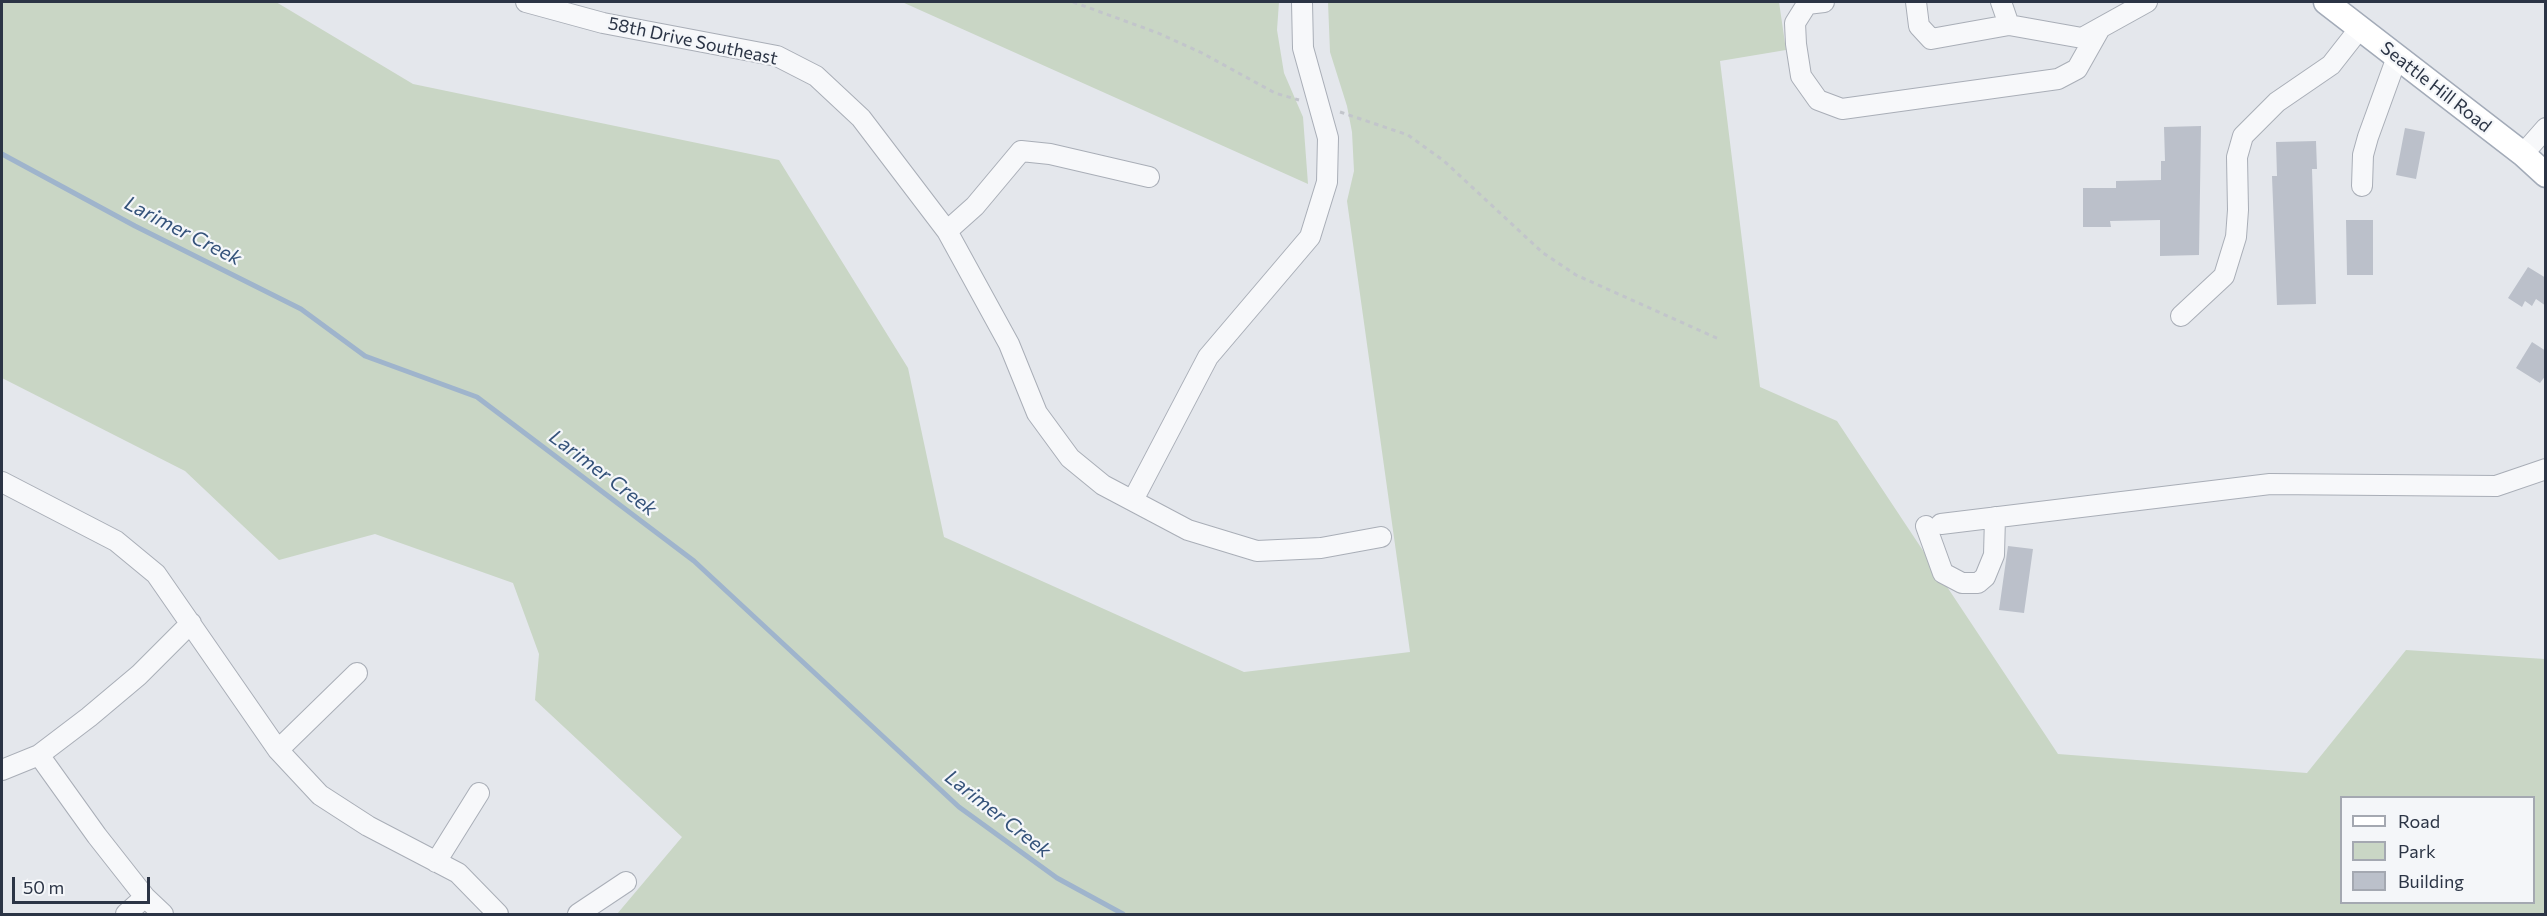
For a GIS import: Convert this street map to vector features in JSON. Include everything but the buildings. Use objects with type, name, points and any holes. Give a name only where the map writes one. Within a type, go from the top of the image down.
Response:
[{"type":"main road","name":"Seattle Hill Road","points":[[2326,2],[2523,154],[2546,175]]},
{"type":"street","name":"58th Drive Southeast","points":[[526,2],[603,23],[777,56],[816,76],[861,118],[947,231],[1009,344],[1037,412],[1070,458],[1103,485],[1188,530],[1257,551],[1321,548],[1381,537]]},
{"type":"street","points":[[1133,500],[1208,357],[1310,237],[1327,182],[1328,138],[1303,48],[1302,2]]},
{"type":"street","points":[[1824,2],[1807,4],[1795,22],[1801,76],[1818,100],[1842,109],[2058,79],[2078,69],[2099,30]]},
{"type":"street","points":[[1916,2],[1918,26],[1931,39],[2009,25],[2082,38],[2147,2]]},
{"type":"street","points":[[2001,2],[2009,25]]},
{"type":"street","points":[[2181,316],[2224,276],[2236,237],[2237,157],[2243,136],[2277,102],[2331,65],[2360,28]]},
{"type":"street","points":[[2362,186],[2363,155],[2397,57]]},
{"type":"street","points":[[2523,154],[2546,128]]},
{"type":"street","points":[[947,231],[975,206],[1021,151],[1050,154],[1149,177]]},
{"type":"street","points":[[1995,517],[1994,555],[1985,577],[1978,583],[1962,584],[1943,573],[1934,525],[1995,517],[2270,484],[2496,486],[2546,469]]},
{"type":"street","points":[[2,482],[116,541],[156,574],[241,700],[278,750],[320,795],[368,826],[458,873],[498,915]]},
{"type":"street","points":[[2,770],[39,755],[140,675],[191,623]]},
{"type":"street","points":[[278,750],[357,673]]},
{"type":"street","points":[[39,755],[97,837],[145,897],[163,915]]},
{"type":"street","points":[[436,862],[479,793]]},
{"type":"street","points":[[578,915],[626,882]]},
{"type":"street","points":[[126,915],[145,897]]},
{"type":"path","points":[[1073,2],[1158,33],[1202,53],[1275,93],[1319,105],[1408,135],[1444,161],[1543,253],[1576,275],[1721,340]]},
{"type":"green space","points":[[2,2],[276,2],[413,84],[779,160],[908,368],[944,537],[1244,672],[1410,652],[1347,201],[1354,171],[1352,132],[1347,106],[1330,52],[1328,2],[1779,2],[1786,50],[1720,61],[1760,387],[1837,421],[2058,754],[2307,773],[2406,650],[2545,659],[2545,914],[617,914],[682,837],[535,700],[539,654],[513,583],[375,534],[279,560],[185,471],[2,378]]},
{"type":"green space","points":[[902,2],[1279,2],[1277,30],[1284,73],[1303,117],[1308,184]]},
{"type":"waterway","name":"Larimer Creek","points":[[2,154],[135,226],[301,309],[365,356],[477,397],[694,561],[959,807],[1057,878],[1123,914]]}]
